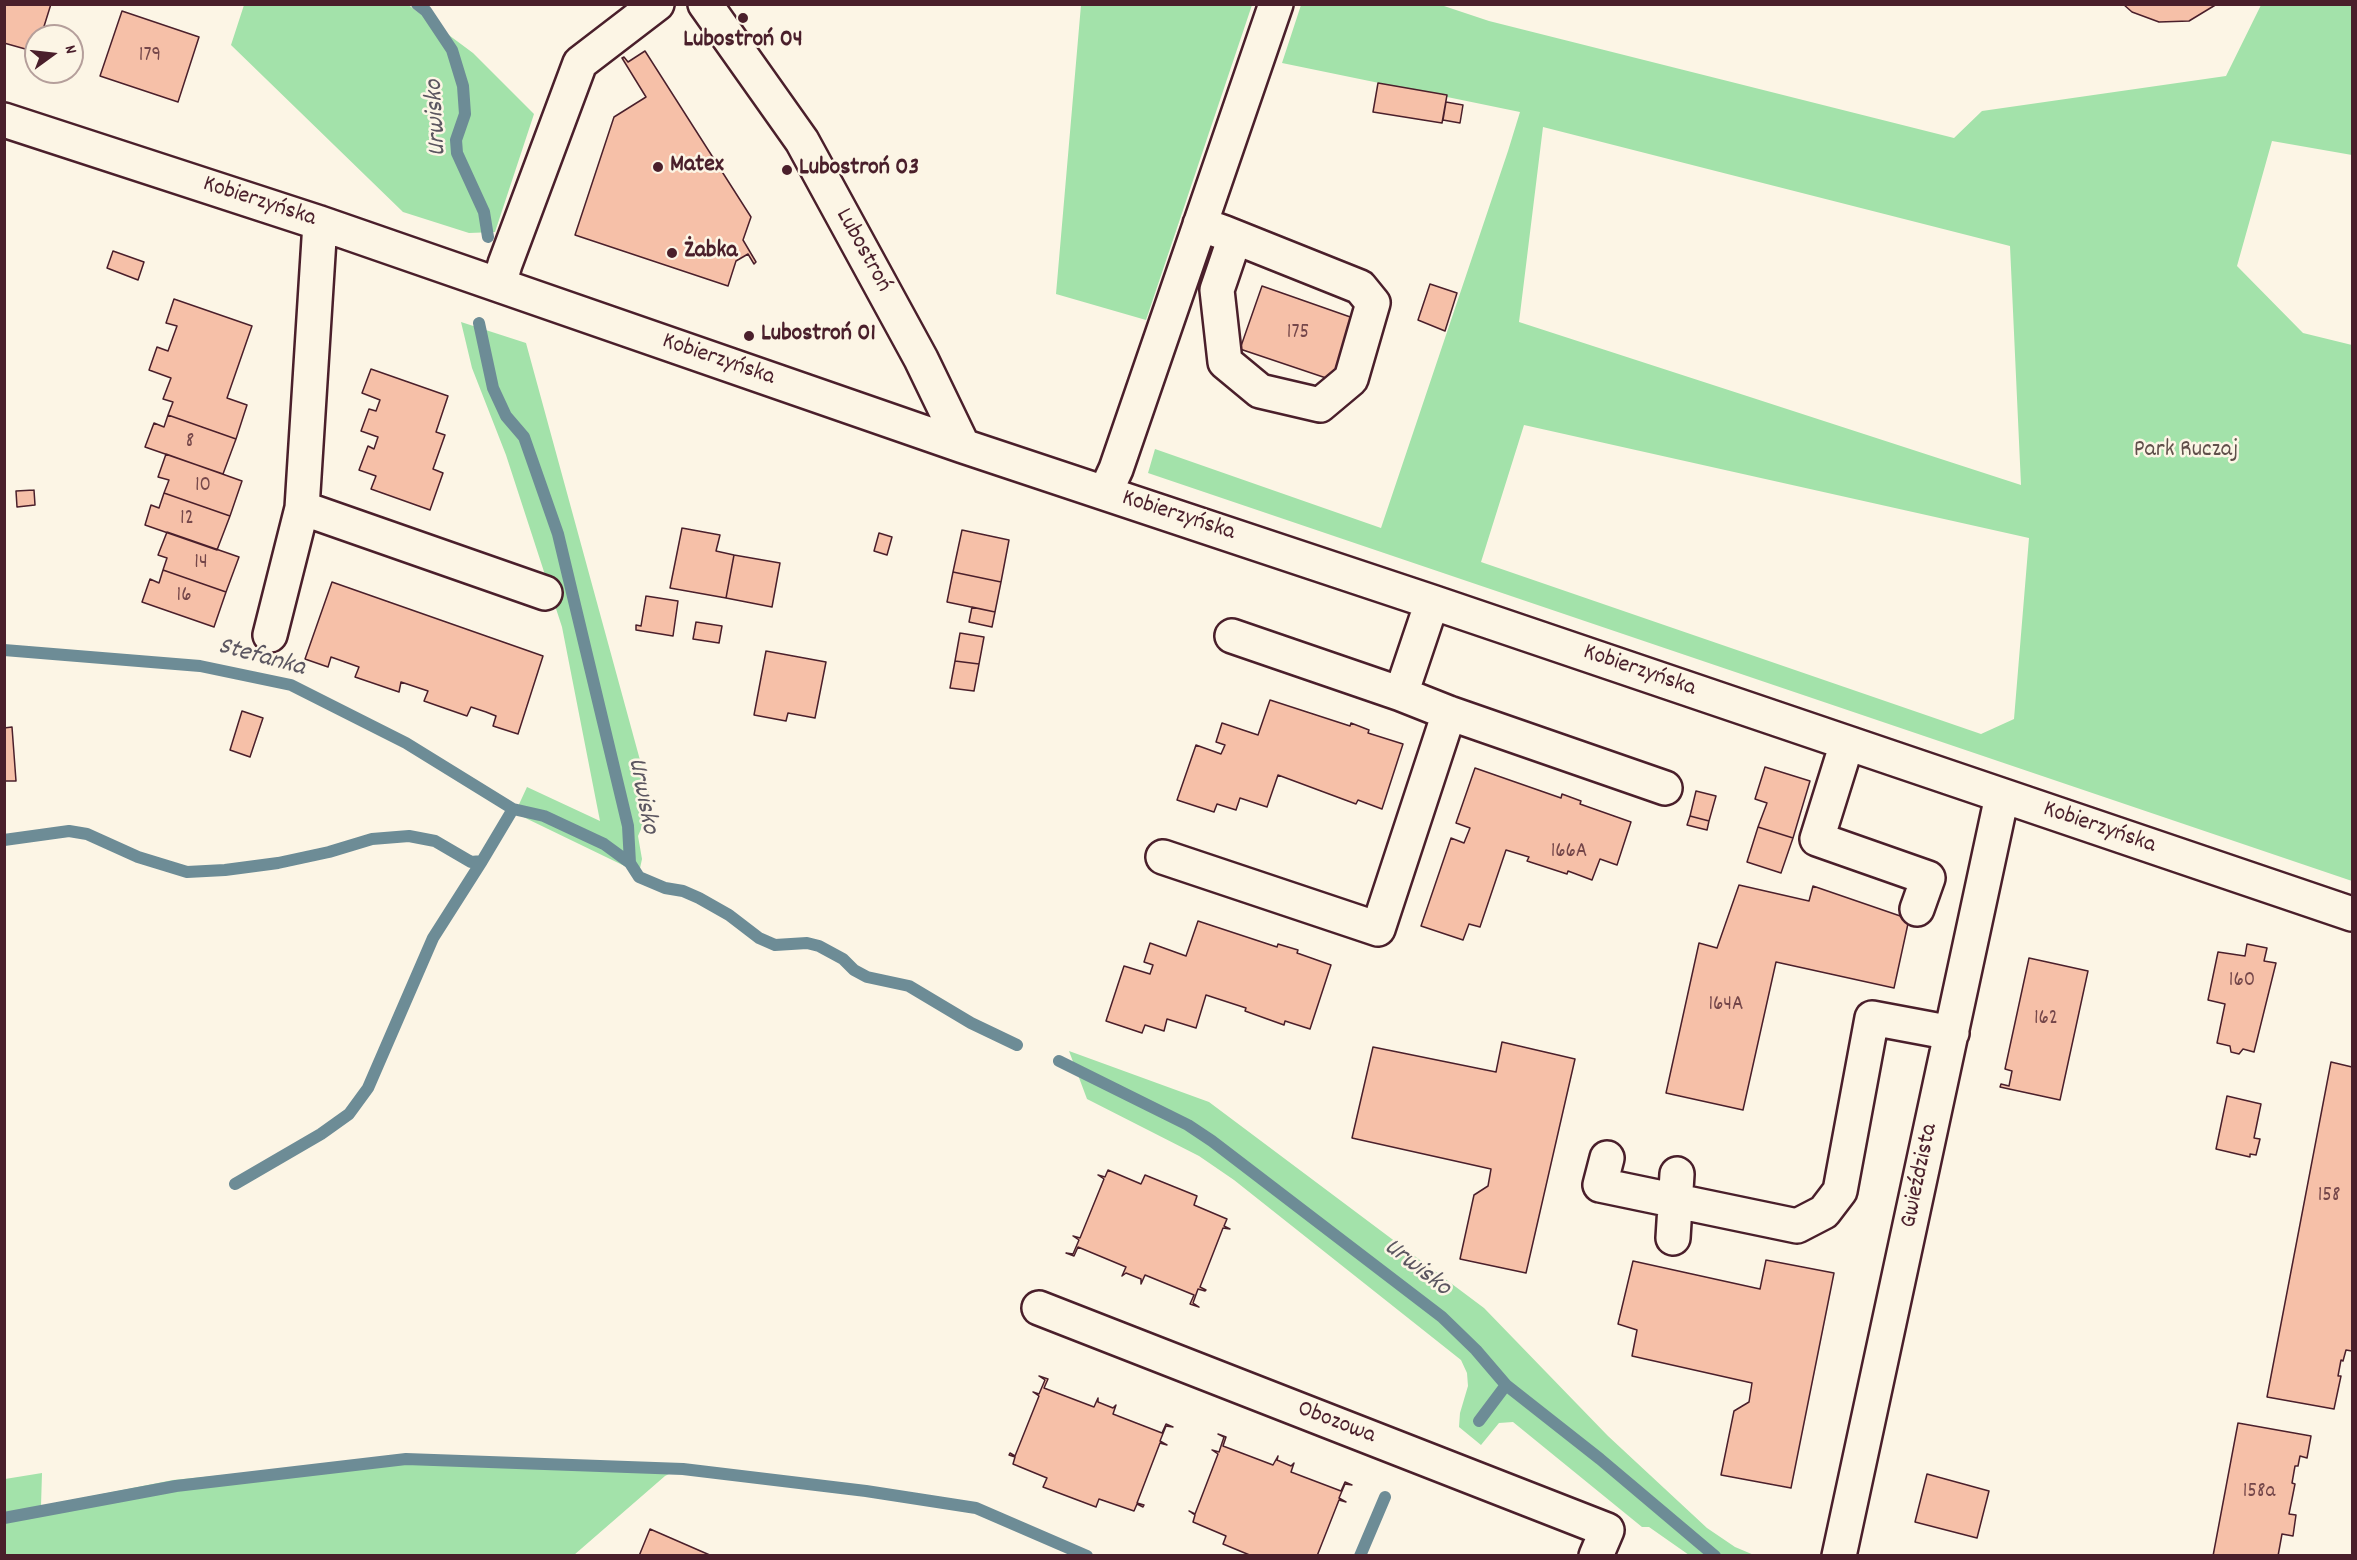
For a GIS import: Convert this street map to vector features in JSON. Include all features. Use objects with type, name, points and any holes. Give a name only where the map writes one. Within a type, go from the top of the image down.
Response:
[{"type":"street","points":[[499,285],[580,63],[657,4]]},
{"type":"street","name":"Lubostroń","points":[[705,4],[801,141],[921,359],[963,446]]},
{"type":"street","points":[[1105,493],[1116,469],[1276,4]]},
{"type":"street","name":"Kobierzyńska","points":[[4,120],[320,223],[963,446],[1432,602],[2352,914]]},
{"type":"street","points":[[270,635],[302,508],[320,223]]},
{"type":"street","points":[[1200,224],[1235,237],[1360,287],[1373,303],[1351,379],[1320,405],[1260,391],[1225,362],[1217,290],[1235,237]]},
{"type":"street","points":[[302,508],[545,593]]},
{"type":"street","points":[[1401,694],[1432,602]]},
{"type":"street","points":[[1232,636],[1665,788]]},
{"type":"street","points":[[1163,858],[1378,929],[1449,713]]},
{"type":"street","points":[[1847,743],[1817,839],[1928,878],[1917,909]]},
{"type":"street","name":"Gwieździsta","points":[[1839,1556],[2002,796]]},
{"type":"street","points":[[1606,1158],[1600,1185],[1677,1187],[1797,1226],[1824,1212],[1840,1191],[1872,1018],[1952,1033]]},
{"type":"street","points":[[1673,1238],[1677,1187]]},
{"type":"street","name":"Obozowa","points":[[1039,1308],[1607,1530],[1596,1556]]},
{"type":"green space","points":[[407,4],[473,53],[534,114],[495,232],[469,233],[403,212],[231,45],[244,5]]},
{"type":"green space","points":[[1081,5],[1252,5],[1146,320],[1056,294]]},
{"type":"green space","name":"Park Ruczaj","points":[[1301,5],[1441,5],[1489,21],[1954,138],[1982,111],[2226,76],[2261,5],[2352,5],[2352,155],[2272,141],[2237,266],[2303,333],[2352,345],[2352,881],[1148,473],[1155,449],[1381,528],[1520,112],[1282,63]],"holes":[[[1543,127],[2010,246],[2021,485],[1519,322]],[[1524,425],[2029,538],[2014,719],[1981,734],[1481,562]]]},
{"type":"green space","points":[[461,322],[526,343],[652,804],[638,836],[642,859],[639,873],[515,813],[527,787],[600,821],[562,627],[506,455],[472,368]]},
{"type":"green space","points":[[1069,1051],[1209,1102],[1484,1308],[1608,1436],[1707,1528],[1735,1547],[1754,1555],[1689,1555],[1649,1527],[1642,1527],[1513,1422],[1499,1423],[1481,1445],[1459,1427],[1460,1413],[1468,1386],[1467,1373],[1461,1360],[1234,1180],[1199,1156],[1087,1099]]},
{"type":"green space","points":[[406,1457],[683,1467],[665,1476],[574,1555],[5,1555],[5,1479],[42,1473],[41,1506],[173,1480]]},
{"type":"building","points":[[4,4],[51,4],[45,24],[24,24],[24,49],[4,43]]},
{"type":"building","points":[[2123,4],[2217,4],[2189,21],[2159,22],[2132,12]]},
{"type":"building","points":[[122,11],[199,37],[178,102],[100,76]]},
{"type":"building","name":"Matex","points":[[645,51],[751,217],[743,240],[756,262],[754,264],[748,254],[736,261],[728,286],[575,235],[614,117],[646,97],[622,58],[624,57],[628,62]]},
{"type":"building","points":[[1378,83],[1447,95],[1442,123],[1373,112]]},
{"type":"building","points":[[1446,102],[1463,105],[1460,123],[1443,120]]},
{"type":"building","points":[[113,251],[144,262],[138,280],[107,268]]},
{"type":"building","points":[[1430,284],[1457,293],[1445,331],[1418,320]]},
{"type":"building","points":[[1262,286],[1356,319],[1335,381],[1240,349]]},
{"type":"building","points":[[174,299],[252,326],[227,398],[247,405],[236,439],[168,415],[173,402],[163,399],[171,378],[149,370],[157,347],[168,351],[177,326],[166,323]]},
{"type":"building","points":[[371,369],[448,396],[436,432],[445,435],[433,469],[443,473],[430,510],[371,489],[376,476],[359,470],[368,446],[374,449],[378,437],[361,431],[369,409],[376,411],[380,400],[362,393]]},
{"type":"building","points":[[168,415],[236,439],[223,474],[145,447],[154,423],[164,427]]},
{"type":"building","points":[[166,454],[242,481],[230,516],[164,493],[169,480],[158,477]]},
{"type":"building","points":[[34,490],[35,505],[17,507],[16,491]]},
{"type":"building","points":[[164,493],[230,516],[217,550],[145,525],[151,505],[159,508]]},
{"type":"building","points":[[682,528],[720,535],[716,551],[734,555],[726,598],[670,588]]},
{"type":"building","points":[[962,530],[1009,540],[1001,582],[953,572]]},
{"type":"building","points":[[167,532],[239,557],[226,592],[163,570],[167,558],[158,555]]},
{"type":"building","points":[[879,533],[892,537],[887,555],[874,551]]},
{"type":"building","points":[[734,555],[780,563],[772,607],[726,598]]},
{"type":"building","points":[[163,570],[226,592],[214,627],[142,602],[150,579],[159,583]]},
{"type":"building","points":[[953,572],[1001,582],[995,612],[947,602]]},
{"type":"building","points":[[332,582],[543,656],[518,734],[493,726],[496,716],[486,712],[471,707],[467,716],[424,701],[428,691],[401,682],[399,692],[355,677],[359,667],[331,657],[328,667],[305,659]]},
{"type":"building","points":[[646,596],[678,601],[673,636],[636,630],[636,625],[641,626]]},
{"type":"building","points":[[972,607],[995,612],[992,627],[969,622]]},
{"type":"building","points":[[696,622],[722,626],[719,643],[693,639]]},
{"type":"building","points":[[960,633],[984,637],[979,664],[955,661]]},
{"type":"building","points":[[766,651],[826,662],[815,718],[788,713],[786,721],[754,715]]},
{"type":"building","points":[[955,661],[979,664],[974,691],[950,688]]},
{"type":"building","points":[[1270,700],[1350,726],[1351,723],[1369,730],[1368,733],[1403,744],[1382,809],[1358,800],[1356,804],[1278,775],[1267,807],[1240,798],[1236,810],[1217,804],[1214,812],[1177,800],[1196,745],[1221,754],[1225,745],[1216,742],[1222,723],[1258,735]]},
{"type":"building","points":[[242,711],[263,718],[250,757],[230,750]]},
{"type":"building","points":[[12,727],[16,781],[4,781],[4,728]]},
{"type":"building","points":[[1765,767],[1810,781],[1793,838],[1758,827],[1767,803],[1755,799]]},
{"type":"building","points":[[1475,768],[1561,798],[1562,794],[1581,801],[1580,804],[1631,822],[1617,865],[1600,859],[1592,880],[1568,871],[1567,874],[1527,861],[1529,857],[1506,850],[1480,927],[1469,924],[1463,940],[1421,926],[1451,838],[1464,843],[1470,828],[1456,823]]},
{"type":"building","points":[[1696,791],[1716,796],[1709,821],[1690,816]]},
{"type":"building","points":[[1690,816],[1709,821],[1707,830],[1687,825]]},
{"type":"building","points":[[1758,827],[1793,838],[1781,873],[1747,862]]},
{"type":"building","points":[[1739,885],[1809,901],[1813,886],[1909,919],[1894,988],[1776,962],[1743,1110],[1666,1093],[1699,943],[1717,948]]},
{"type":"building","points":[[1198,921],[1277,947],[1278,944],[1298,950],[1297,953],[1331,965],[1310,1029],[1285,1021],[1284,1025],[1245,1011],[1246,1008],[1206,995],[1196,1028],[1167,1019],[1164,1031],[1145,1025],[1142,1033],[1106,1021],[1124,966],[1150,974],[1153,965],[1144,962],[1150,943],[1186,956]]},
{"type":"building","points":[[2247,944],[2267,948],[2264,961],[2276,963],[2254,1052],[2243,1049],[2239,1054],[2231,1052],[2230,1046],[2217,1043],[2225,1004],[2208,1000],[2218,952],[2245,956]]},
{"type":"building","points":[[2029,958],[2088,971],[2060,1100],[2000,1087],[2001,1084],[2009,1086],[2012,1071],[2005,1069]]},
{"type":"building","points":[[1502,1042],[1575,1059],[1526,1273],[1460,1259],[1474,1195],[1488,1186],[1491,1169],[1352,1138],[1373,1047],[1496,1072]]},
{"type":"building","points":[[2331,1062],[2352,1067],[2352,1351],[2346,1350],[2343,1361],[2341,1360],[2338,1376],[2341,1376],[2334,1409],[2267,1397]]},
{"type":"building","points":[[2227,1096],[2261,1104],[2254,1138],[2260,1139],[2256,1155],[2250,1154],[2250,1157],[2216,1149]]},
{"type":"building","points":[[1108,1170],[1141,1184],[1145,1175],[1197,1196],[1194,1205],[1227,1219],[1224,1226],[1230,1229],[1223,1228],[1200,1287],[1206,1290],[1198,1289],[1193,1303],[1199,1307],[1190,1304],[1194,1295],[1145,1275],[1141,1284],[1141,1279],[1126,1273],[1122,1276],[1126,1267],[1078,1247],[1074,1256],[1066,1253],[1073,1254],[1079,1240],[1073,1236],[1080,1238],[1104,1179],[1098,1175],[1105,1177]]},
{"type":"building","points":[[1766,1260],[1834,1273],[1791,1488],[1721,1475],[1734,1411],[1749,1402],[1752,1383],[1632,1356],[1637,1330],[1618,1324],[1633,1261],[1760,1289]]},
{"type":"building","points":[[1039,1376],[1048,1379],[1044,1388],[1094,1407],[1098,1398],[1098,1402],[1113,1408],[1116,1405],[1113,1414],[1162,1433],[1166,1424],[1173,1427],[1166,1426],[1160,1441],[1167,1445],[1160,1443],[1137,1503],[1144,1505],[1143,1507],[1137,1504],[1134,1511],[1099,1499],[1096,1507],[1043,1487],[1047,1478],[1013,1464],[1015,1457],[1009,1455],[1010,1453],[1015,1456],[1039,1396],[1033,1392],[1039,1394],[1045,1380]]},
{"type":"building","points":[[2238,1423],[2311,1436],[2307,1458],[2300,1456],[2298,1466],[2295,1466],[2292,1483],[2295,1484],[2289,1514],[2296,1515],[2293,1536],[2282,1534],[2278,1556],[2213,1556]]},
{"type":"building","points":[[1218,1434],[1226,1437],[1223,1446],[1273,1465],[1278,1456],[1277,1460],[1291,1466],[1294,1463],[1291,1472],[1341,1491],[1345,1482],[1352,1485],[1345,1484],[1339,1498],[1346,1502],[1339,1500],[1317,1556],[1252,1556],[1223,1544],[1226,1536],[1193,1522],[1195,1515],[1189,1511],[1195,1514],[1218,1454],[1212,1450],[1219,1452],[1224,1437]]},
{"type":"building","points":[[1927,1474],[1989,1491],[1977,1538],[1915,1522]]},
{"type":"building","points":[[650,1529],[712,1556],[639,1556]]},
{"type":"waterway","name":"Urwisko","points":[[417,4],[426,11],[452,50],[463,86],[465,114],[456,140],[457,153],[484,212],[488,237]]},
{"type":"waterway","name":"Urwisko","points":[[479,323],[493,388],[506,416],[524,437],[558,534],[628,826],[630,863],[639,877],[699,898],[729,915],[759,938],[775,945],[807,943],[819,946],[843,959],[854,970],[867,977],[909,986],[971,1023],[1017,1045]]},
{"type":"waterway","name":"Stefanka","points":[[4,650],[200,666],[291,685],[406,743],[513,809],[544,816],[604,844],[630,863]]},
{"type":"waterway","points":[[4,840],[69,831],[87,834],[138,857],[187,872],[278,863],[329,852],[372,839],[409,836],[435,841],[471,862],[482,861],[513,809]]},
{"type":"waterway","points":[[235,1184],[321,1134],[349,1114],[368,1088],[433,938],[482,861]]},
{"type":"waterway","name":"Urwisko","points":[[1059,1061],[1188,1125],[1212,1141],[1442,1317],[1476,1350],[1506,1385],[1600,1459],[1715,1556]]},
{"type":"waterway","points":[[1479,1421],[1506,1385]]},
{"type":"waterway","points":[[4,1518],[176,1486],[406,1459],[683,1469],[866,1491],[976,1508],[1087,1556]]},
{"type":"waterway","points":[[1360,1556],[1385,1497]]},
{"type":"place","name":"Lubostroń 04","points":[[743,18]]},
{"type":"place","name":"Matex","points":[[658,167]]},
{"type":"place","name":"Lubostroń 03","points":[[787,170]]},
{"type":"place","name":"Żabka","points":[[672,253]]},
{"type":"place","name":"Lubostroń 01","points":[[749,336]]}]
